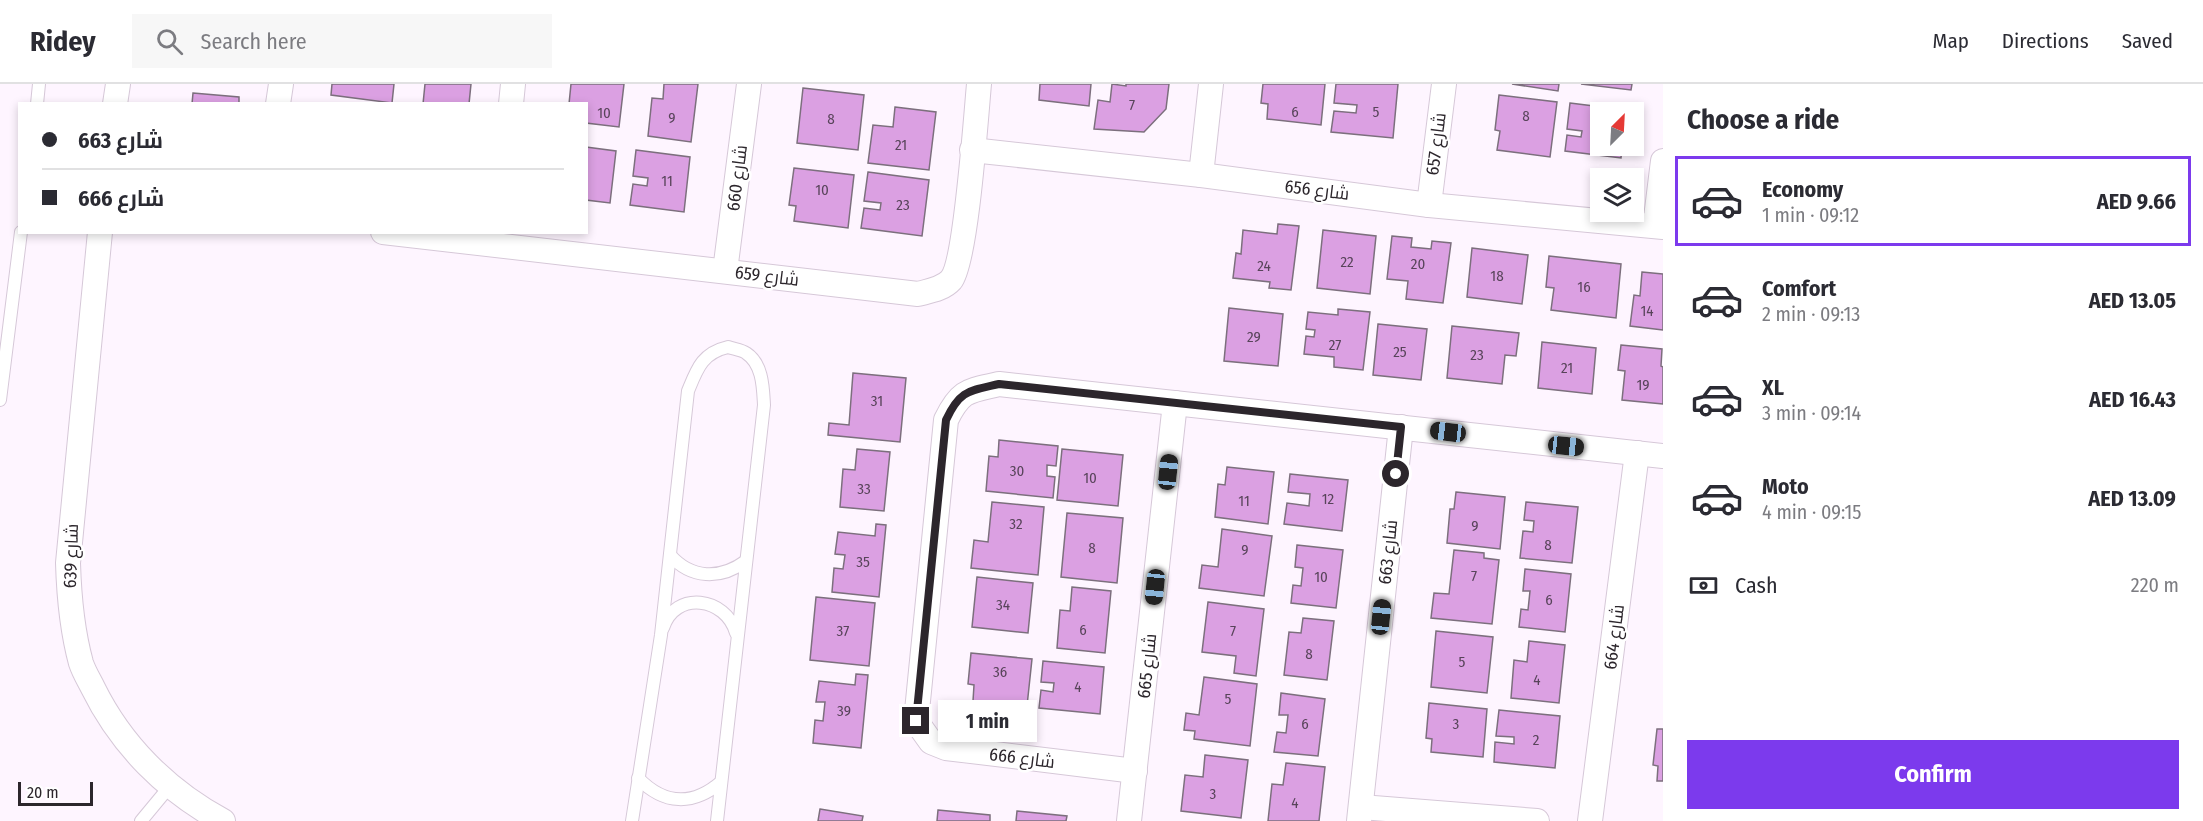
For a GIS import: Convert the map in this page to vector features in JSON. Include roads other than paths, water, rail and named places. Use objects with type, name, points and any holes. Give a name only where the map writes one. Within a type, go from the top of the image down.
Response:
[{"type":"street","points":[[115,102],[118,84]]},
{"type":"street","points":[[278,102],[281,84]]},
{"type":"street","points":[[511,102],[513,84]]},
{"type":"street","name":"شارع 660","points":[[725,271],[749,84]]},
{"type":"street","name":"شارع 659","points":[[416,234],[497,239],[725,271],[918,294],[936,290],[951,279],[961,247],[979,84]]},
{"type":"street","points":[[1201,175],[1211,84]]},
{"type":"street","name":"شارع 657","points":[[1429,205],[1444,84]]},
{"type":"street","name":"شارع 656","points":[[972,150],[1201,175],[1429,205],[1659,227]]},
{"type":"street","points":[[1659,227],[1663,161]]},
{"type":"street","name":"شارع 639","points":[[100,234],[68,563],[70,612],[82,666],[107,716],[138,754],[170,786],[223,821]]},
{"type":"street","name":"شارع 666","points":[[1136,771],[946,748],[931,742],[916,721],[946,420],[954,403],[966,392],[999,384],[1663,456]]},
{"type":"street","name":"شارع 665","points":[[1129,821],[1175,403]]},
{"type":"street","name":"شارع 663","points":[[1360,814],[1401,427]]},
{"type":"street","name":"شارع 664","points":[[1590,821],[1637,453]]},
{"type":"street","points":[[1360,814],[1537,821]]},
{"type":"lane","points":[[37,102],[39,84]]},
{"type":"lane","points":[[0,400],[21,234]]},
{"type":"lane","points":[[632,821],[661,635],[688,391],[699,364],[710,354],[728,347],[746,353],[756,363],[762,379],[764,405],[717,821]]},
{"type":"lane","points":[[670,555],[685,569],[705,575],[727,572],[746,561]]},
{"type":"lane","points":[[661,635],[665,622],[674,611],[686,604],[700,602],[713,605],[725,612],[734,624],[737,637]]},
{"type":"lane","points":[[638,778],[655,793],[675,799],[700,796],[721,782]]},
{"type":"lane","points":[[141,821],[170,786]]}]
